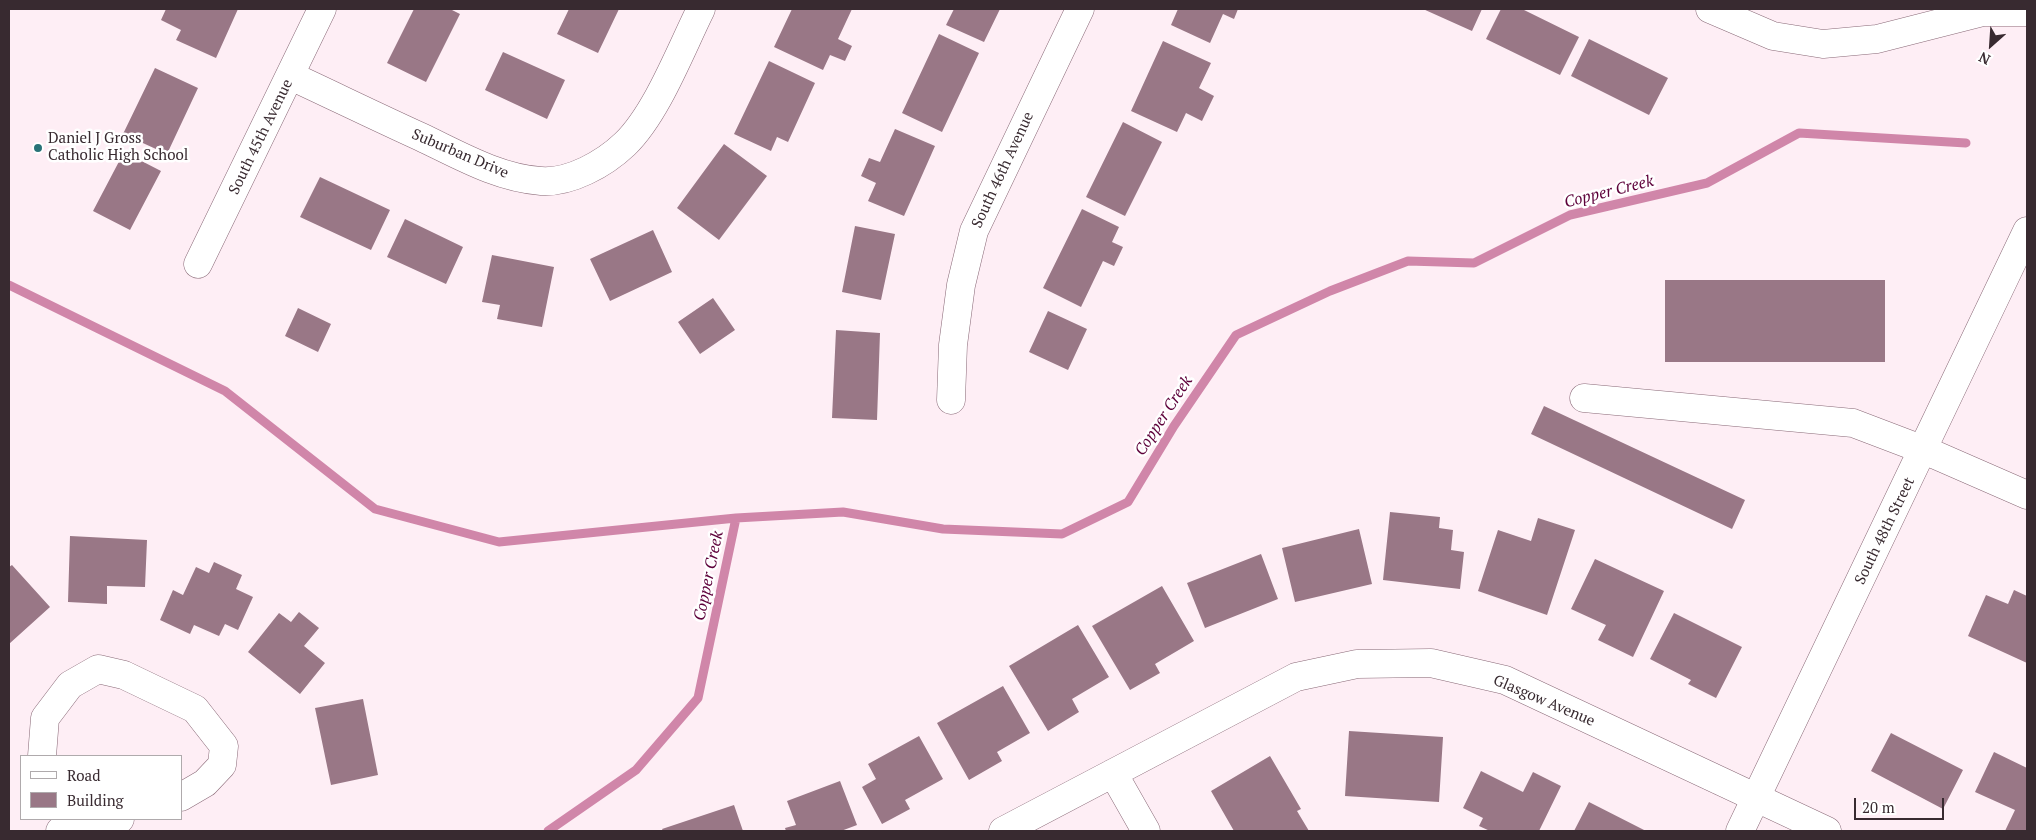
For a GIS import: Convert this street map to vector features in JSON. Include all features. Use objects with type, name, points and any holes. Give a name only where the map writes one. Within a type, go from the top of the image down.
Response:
[{"type":"street","name":"South 45th Avenue","points":[[198,264],[322,9]]},
{"type":"street","name":"Suburban Drive","points":[[291,76],[472,162],[509,176],[543,181],[575,176],[603,160],[625,144],[642,125],[656,102],[701,9]]},
{"type":"street","name":"South 46th Avenue","points":[[951,400],[953,345],[961,285],[974,231],[1080,9]]},
{"type":"street","points":[[1710,9],[1773,36],[1823,44],[1877,39],[1983,12],[2027,12]]},
{"type":"street","name":"South 48th Street","points":[[1740,831],[1924,450],[2027,231]]},
{"type":"street","points":[[1584,398],[1853,423],[1924,450],[2027,495]]},
{"type":"street","name":"Glasgow Avenue","points":[[1003,831],[1296,677],[1357,664],[1431,664],[1505,680],[1827,831]]},
{"type":"street","points":[[42,755],[45,718],[70,685],[98,669],[124,675],[195,709],[224,746],[222,765],[204,783],[182,796]]},
{"type":"street","points":[[1113,773],[1146,831]]},
{"type":"street","points":[[60,831],[115,820]]},
{"type":"building","points":[[166,9],[238,9],[216,58],[176,40],[181,30],[161,20]]},
{"type":"building","points":[[414,9],[450,9],[460,14],[426,82],[387,63]]},
{"type":"building","points":[[569,9],[619,9],[598,53],[557,34]]},
{"type":"building","points":[[792,9],[852,9],[838,39],[852,46],[845,61],[830,55],[823,70],[774,47]]},
{"type":"building","points":[[954,9],[1000,9],[984,42],[946,25]]},
{"type":"building","points":[[1178,9],[1238,9],[1234,19],[1223,14],[1210,43],[1171,25]]},
{"type":"building","points":[[1423,9],[1482,9],[1472,31]]},
{"type":"building","points":[[1501,9],[1522,9],[1579,37],[1560,75],[1486,39]]},
{"type":"building","points":[[939,34],[979,53],[942,132],[902,113]]},
{"type":"building","points":[[1589,39],[1668,78],[1649,115],[1571,76]]},
{"type":"building","points":[[1163,41],[1211,63],[1199,88],[1214,96],[1202,121],[1186,113],[1177,132],[1131,111]]},
{"type":"building","points":[[503,52],[565,80],[547,119],[485,90]]},
{"type":"building","points":[[769,61],[815,83],[788,142],[777,137],[771,151],[734,134]]},
{"type":"building","points":[[155,68],[198,88],[167,154],[123,134]]},
{"type":"building","points":[[1123,122],[1162,142],[1125,216],[1086,197]]},
{"type":"building","points":[[895,129],[935,146],[904,216],[868,201],[876,183],[861,176],[869,158],[880,162]]},
{"type":"building","points":[[724,144],[767,176],[719,240],[677,208]]},
{"type":"building","points":[[124,152],[161,171],[130,230],[93,211]]},
{"type":"building","points":[[320,177],[390,210],[371,250],[300,217]]},
{"type":"building","points":[[1082,209],[1119,227],[1112,242],[1123,247],[1114,266],[1103,261],[1081,307],[1043,288]]},
{"type":"building","points":[[405,219],[463,247],[446,284],[387,257]]},
{"type":"building","points":[[855,226],[895,234],[881,300],[842,292]]},
{"type":"building","points":[[653,230],[672,272],[610,301],[590,259]]},
{"type":"building","points":[[492,255],[554,267],[542,327],[497,319],[500,305],[482,302]]},
{"type":"building","points":[[1665,280],[1885,280],[1885,362],[1665,362]]},
{"type":"building","points":[[713,298],[735,330],[700,354],[678,322]]},
{"type":"building","points":[[298,308],[331,324],[318,352],[285,336]]},
{"type":"building","points":[[1048,311],[1087,329],[1068,370],[1029,352]]},
{"type":"building","points":[[836,330],[880,333],[877,420],[832,418]]},
{"type":"building","points":[[1544,406],[1745,500],[1732,529],[1531,434]]},
{"type":"building","points":[[1390,512],[1440,517],[1439,528],[1453,530],[1451,550],[1464,552],[1460,589],[1383,580]]},
{"type":"building","points":[[1538,518],[1575,530],[1547,615],[1478,591],[1498,530],[1531,541]]},
{"type":"building","points":[[1359,529],[1372,584],[1295,602],[1282,548]]},
{"type":"building","points":[[70,536],[147,540],[145,587],[107,586],[107,604],[68,602]]},
{"type":"building","points":[[1261,554],[1278,599],[1205,628],[1187,583]]},
{"type":"building","points":[[1595,559],[1664,591],[1633,657],[1598,640],[1606,625],[1571,609]]},
{"type":"building","points":[[214,562],[242,575],[236,589],[253,597],[238,630],[225,624],[219,636],[194,625],[190,634],[160,620],[173,590],[183,595],[196,567],[209,573]]},
{"type":"building","points":[[12,565],[50,607],[9,644],[9,567]]},
{"type":"building","points":[[1162,586],[1194,641],[1155,664],[1160,673],[1130,690],[1092,626]]},
{"type":"building","points":[[2014,590],[2027,596],[2027,663],[1968,636],[1986,595],[2008,604]]},
{"type":"building","points":[[299,612],[319,628],[304,646],[325,663],[300,694],[248,652],[279,613],[291,622]]},
{"type":"building","points":[[1674,613],[1742,647],[1716,698],[1688,684],[1691,680],[1650,659]]},
{"type":"building","points":[[1078,625],[1109,677],[1072,699],[1079,712],[1048,731],[1009,666]]},
{"type":"building","points":[[1003,686],[1030,733],[997,752],[1002,761],[969,780],[937,723]]},
{"type":"building","points":[[363,699],[378,775],[331,785],[315,708]]},
{"type":"building","points":[[1349,731],[1443,737],[1439,802],[1345,796]]},
{"type":"building","points":[[1891,733],[1963,770],[1943,809],[1871,771]]},
{"type":"building","points":[[919,736],[943,779],[905,800],[910,809],[882,824],[862,787],[876,779],[868,764]]},
{"type":"building","points":[[1994,752],[2027,768],[2027,831],[2005,831],[2015,810],[1975,792]]},
{"type":"building","points":[[1270,756],[1301,809],[1297,811],[1309,831],[1234,831],[1211,791]]},
{"type":"building","points":[[1481,771],[1523,792],[1533,772],[1561,786],[1539,831],[1490,831],[1479,826],[1483,818],[1463,808]]},
{"type":"building","points":[[840,781],[857,825],[841,831],[786,831],[785,828],[796,825],[787,801]]},
{"type":"building","points":[[1589,802],[1646,831],[1574,831]]},
{"type":"building","points":[[734,805],[743,831],[663,831],[662,829]]},
{"type":"waterway","name":"Copper Creek","points":[[9,285],[225,391],[375,509],[499,542],[736,518],[843,512],[943,529],[1062,534],[1128,502],[1174,426],[1236,335],[1330,291],[1408,261],[1474,263],[1570,215],[1707,183],[1799,133],[1966,143]]},
{"type":"waterway","name":"Copper Creek","points":[[548,831],[636,770],[698,698],[736,518]]},
{"type":"place","name":"Daniel J Gross Catholic High School","points":[[38,148]]}]
